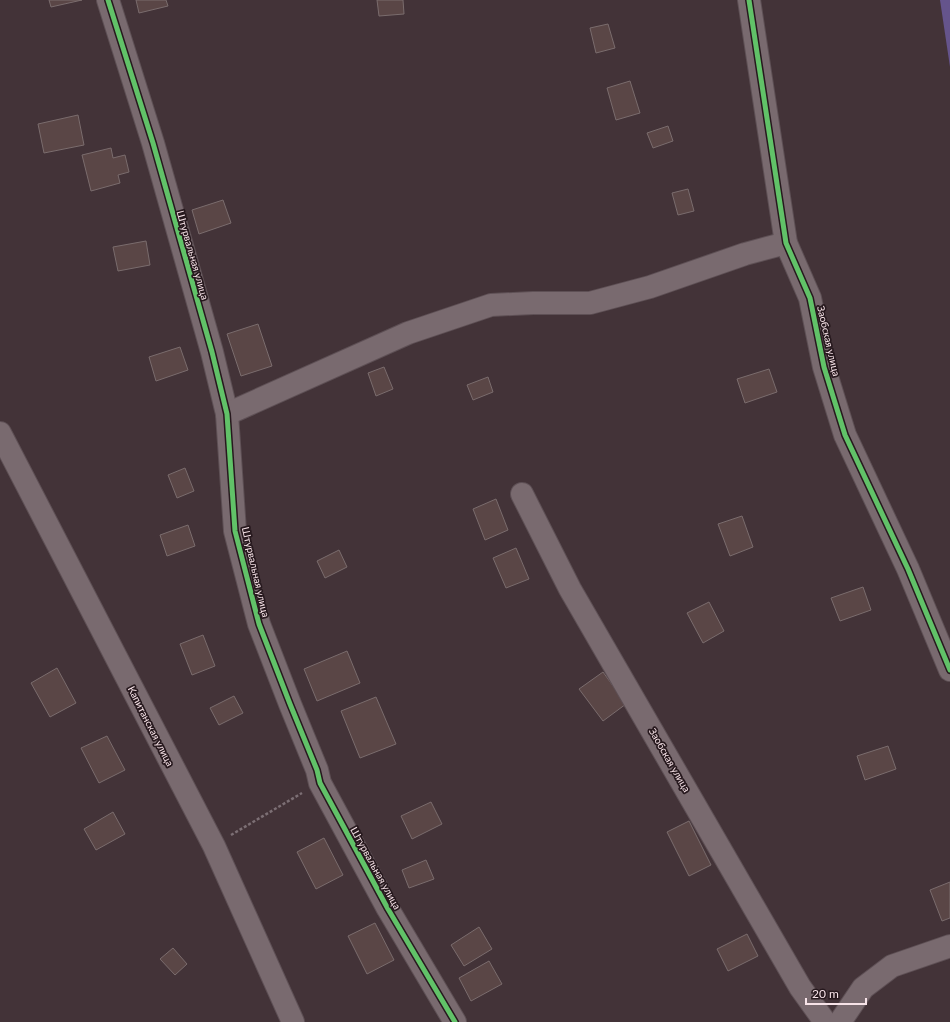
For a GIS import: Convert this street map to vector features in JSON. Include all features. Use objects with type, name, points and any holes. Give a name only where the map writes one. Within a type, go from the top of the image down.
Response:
[{"type":"street","name":"Штурвальная улица","points":[[108,0],[153,143],[228,414],[235,531],[259,624],[317,770],[320,783],[388,909],[455,1022]]},
{"type":"street","name":"Заобская улица","points":[[749,0],[786,243],[810,298],[824,367],[845,435],[908,569],[950,670]]},
{"type":"street","points":[[228,414],[408,333],[491,304],[590,303],[650,287],[745,254],[786,243]]},
{"type":"street","name":"Капитанская улица","points":[[0,433],[214,846],[293,1022]]},
{"type":"street","name":"Заобская улица","points":[[522,494],[574,595],[800,987],[826,1022]]},
{"type":"street","points":[[840,1022],[863,988],[892,966],[950,946]]},
{"type":"path","points":[[214,846],[320,783]]},
{"type":"shaded area","points":[[940,0],[950,0],[950,67]]},
{"type":"building","points":[[49,0],[82,0],[51,7]]},
{"type":"building","points":[[136,0],[166,0],[168,6],[139,13]]},
{"type":"building","points":[[377,0],[403,0],[404,14],[379,16]]},
{"type":"building","points":[[608,24],[615,48],[596,53],[590,28]]},
{"type":"building","points":[[630,81],[640,113],[616,120],[607,88]]},
{"type":"building","points":[[78,115],[84,145],[44,153],[38,124]]},
{"type":"building","points":[[668,126],[673,141],[653,148],[647,133]]},
{"type":"building","points":[[111,148],[113,158],[125,155],[129,172],[118,175],[120,183],[91,191],[82,155]]},
{"type":"building","points":[[688,189],[694,211],[678,215],[672,193]]},
{"type":"building","points":[[223,200],[231,223],[199,234],[192,210]]},
{"type":"building","points":[[146,241],[150,265],[118,271],[113,247]]},
{"type":"building","points":[[258,324],[272,366],[241,376],[227,334]]},
{"type":"building","points":[[180,347],[188,370],[156,381],[149,357]]},
{"type":"building","points":[[384,367],[393,389],[376,396],[368,373]]},
{"type":"building","points":[[769,369],[777,392],[745,403],[737,379]]},
{"type":"building","points":[[488,377],[493,392],[473,400],[467,385]]},
{"type":"building","points":[[185,468],[194,491],[177,498],[168,475]]},
{"type":"building","points":[[496,499],[508,530],[485,540],[473,509]]},
{"type":"building","points":[[742,516],[753,547],[730,556],[718,524]]},
{"type":"building","points":[[188,525],[195,546],[167,556],[160,535]]},
{"type":"building","points":[[516,548],[529,579],[506,588],[493,558]]},
{"type":"building","points":[[339,550],[347,567],[325,578],[317,561]]},
{"type":"building","points":[[863,587],[871,610],[840,621],[831,598]]},
{"type":"building","points":[[709,602],[724,631],[703,643],[687,613]]},
{"type":"building","points":[[203,635],[215,666],[192,675],[180,644]]},
{"type":"building","points":[[347,651],[360,683],[317,701],[304,669]]},
{"type":"building","points":[[57,668],[76,703],[50,717],[31,683]]},
{"type":"building","points":[[603,672],[626,704],[603,721],[579,689]]},
{"type":"building","points":[[234,696],[243,713],[219,725],[210,708]]},
{"type":"building","points":[[376,697],[396,744],[360,758],[341,711]]},
{"type":"building","points":[[107,736],[125,770],[99,783],[81,748]]},
{"type":"building","points":[[888,746],[896,769],[865,780],[857,756]]},
{"type":"building","points":[[431,802],[442,824],[412,839],[401,816]]},
{"type":"building","points":[[113,812],[125,834],[96,850],[84,829]]},
{"type":"building","points":[[689,821],[711,865],[689,876],[667,832]]},
{"type":"building","points":[[324,838],[343,875],[316,889],[297,852]]},
{"type":"building","points":[[426,860],[434,879],[409,888],[402,870]]},
{"type":"building","points":[[950,882],[950,918],[942,921],[930,890]]},
{"type":"building","points":[[375,923],[394,960],[367,974],[348,936]]},
{"type":"building","points":[[479,927],[492,949],[464,966],[451,945]]},
{"type":"building","points":[[747,934],[758,956],[728,971],[717,949]]},
{"type":"building","points":[[173,948],[187,964],[175,975],[160,959]]},
{"type":"building","points":[[489,961],[502,984],[471,1001],[459,978]]},
{"type":"cycle path","points":[[108,0],[153,143],[212,352],[227,414],[235,531],[259,624],[317,770],[320,783],[388,909],[455,1022]]},
{"type":"cycle path","points":[[749,0],[786,243],[810,298],[824,367],[845,435],[908,569],[950,670]]}]
